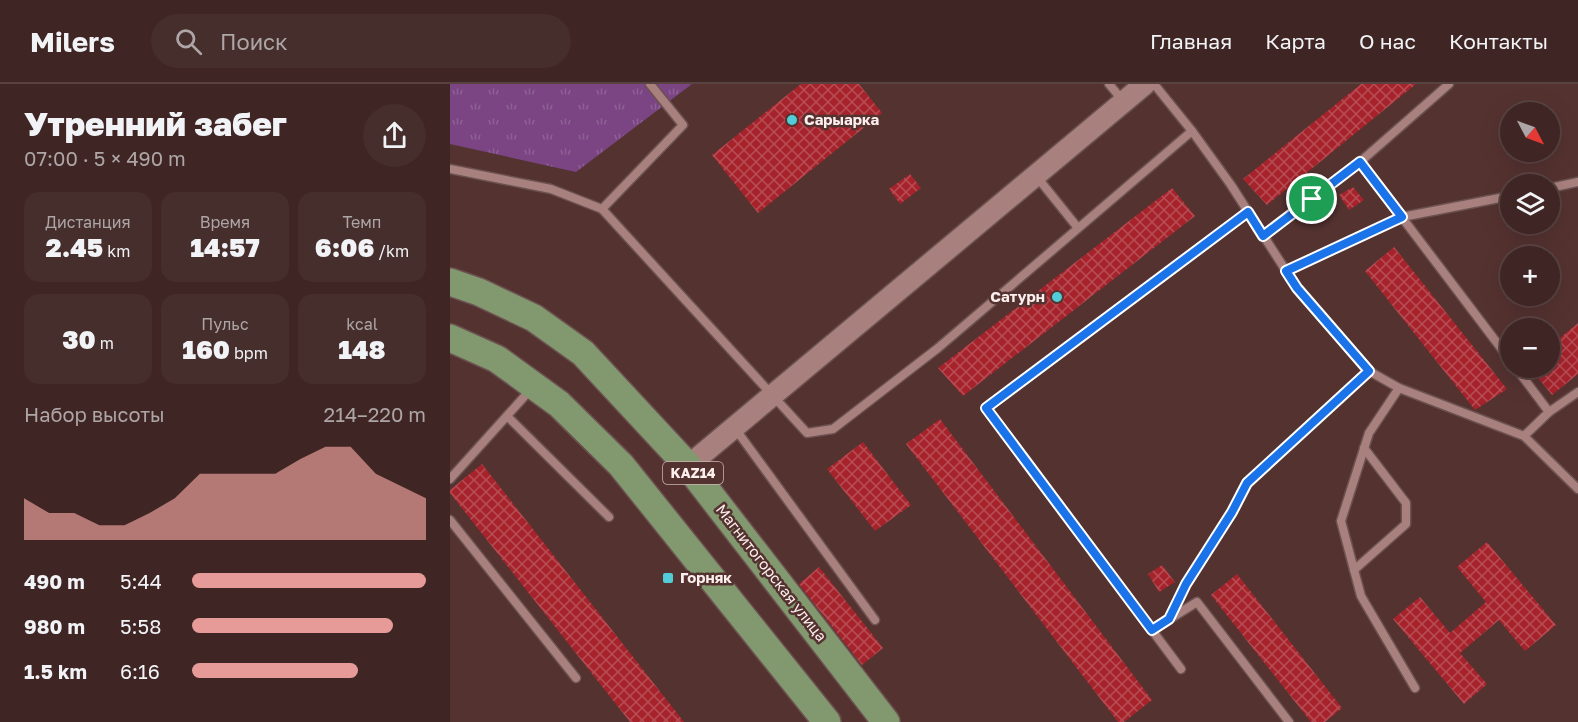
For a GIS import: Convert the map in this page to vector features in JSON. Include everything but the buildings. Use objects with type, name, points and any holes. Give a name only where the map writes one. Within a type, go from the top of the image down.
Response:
[{"type":"main road","name":"Магнитогорская улица","points":[[450,282],[479,292],[534,318],[583,352],[688,466],[886,722]]},
{"type":"main road","name":"KAZ14","points":[[450,338],[497,359],[559,404],[621,465],[827,722]]},
{"type":"street","points":[[688,466],[1145,84]]},
{"type":"lane","points":[[602,210],[683,125],[650,84]]},
{"type":"lane","points":[[1109,84],[1124,102]]},
{"type":"lane","points":[[1154,84],[1192,131],[1297,288],[1369,371],[1399,388],[1524,436],[1578,489]]},
{"type":"lane","points":[[1263,236],[1360,162],[1449,84]]},
{"type":"lane","points":[[450,169],[551,189],[602,210],[807,433],[833,429],[938,348],[1192,131]]},
{"type":"lane","points":[[1360,162],[1500,347]]},
{"type":"lane","points":[[1035,176],[1078,228]]},
{"type":"lane","points":[[1560,186],[1578,183]]},
{"type":"lane","points":[[1286,271],[1402,217],[1500,198]]},
{"type":"lane","points":[[1181,669],[986,408],[1248,212]]},
{"type":"lane","points":[[1169,619],[1186,584],[1232,512],[1247,483],[1369,371]]},
{"type":"lane","points":[[1524,378],[1550,412]]},
{"type":"lane","points":[[450,478],[534,386]]},
{"type":"lane","points":[[1399,388],[1368,433],[1341,521],[1360,596],[1415,688]]},
{"type":"lane","points":[[1524,436],[1550,412],[1578,392]]},
{"type":"lane","points":[[507,416],[609,517]]},
{"type":"lane","points":[[734,426],[875,620]]},
{"type":"lane","points":[[1354,570],[1406,524],[1406,503],[1364,448]]},
{"type":"lane","points":[[450,520],[576,678]]},
{"type":"lane","points":[[1152,630],[1197,602],[1289,722]]},
{"type":"green space","points":[[450,84],[692,84],[576,172],[450,144]]},
{"type":"place","name":"Сарыарка","points":[[792,120]]},
{"type":"place","name":"Сатурн","points":[[1057,297]]},
{"type":"place","name":"Горняк","points":[[668,578]]},
{"type":"route","points":[[1360,162],[1402,217],[1286,271],[1297,288],[1369,371],[1247,483],[1232,512],[1186,584],[1169,619],[1152,630],[986,408],[1248,212],[1263,236],[1312,199],[1360,162]]}]
